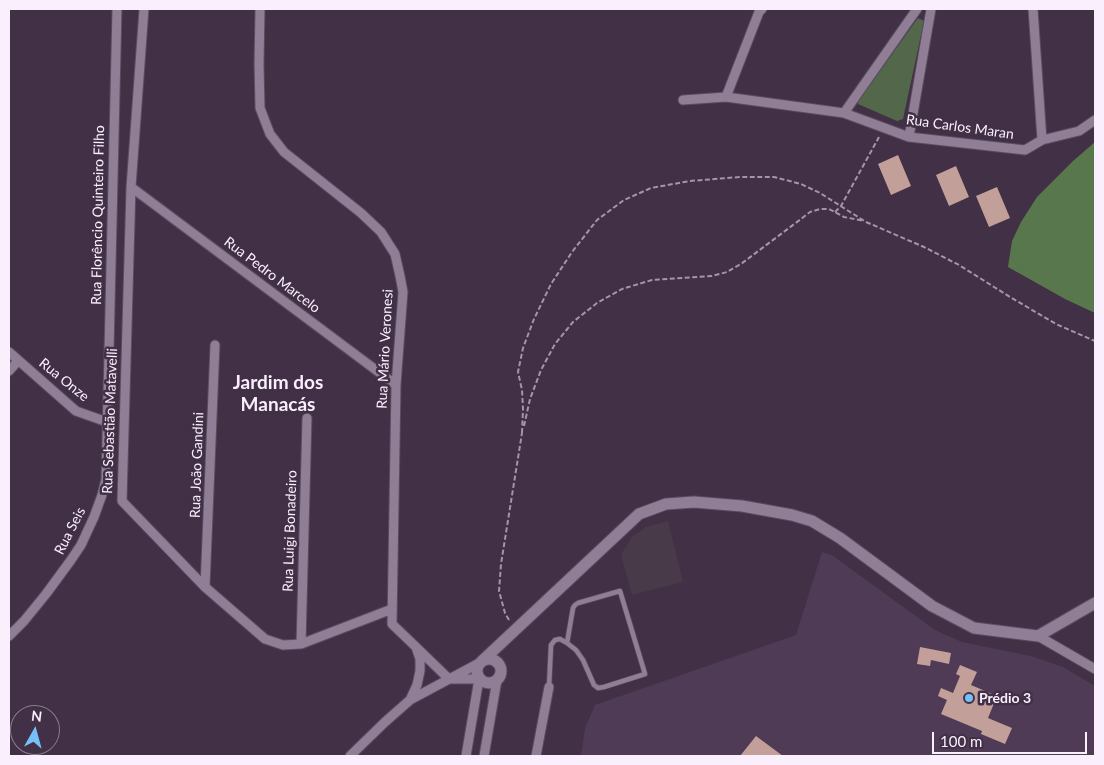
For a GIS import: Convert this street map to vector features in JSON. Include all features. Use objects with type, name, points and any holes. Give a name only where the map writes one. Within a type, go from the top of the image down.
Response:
[{"type":"street","name":"Rua Florêncio Quinteiro Filho","points":[[107,422],[116,9]]},
{"type":"street","name":"Rua Sebastião Matavelli","points":[[144,9],[131,186],[122,501],[206,587],[265,639],[283,645],[301,644],[392,609]]},
{"type":"street","name":"Rua Mário Veronesi","points":[[260,9],[260,108],[270,134],[284,152],[361,213],[381,232],[395,254],[403,292],[396,385],[392,624],[449,679]]},
{"type":"street","points":[[726,96],[759,12],[762,9]]},
{"type":"street","points":[[844,113],[917,9]]},
{"type":"street","points":[[909,137],[931,9]]},
{"type":"street","points":[[1033,9],[1042,140]]},
{"type":"street","name":"Rua Carlos Maran","points":[[683,100],[726,96],[844,113],[909,137],[1026,150],[1042,140],[1079,131],[1095,120]]},
{"type":"street","name":"Rua Pedro Marcelo","points":[[131,186],[396,385]]},
{"type":"street","name":"Rua João Gandini","points":[[206,587],[215,345]]},
{"type":"street","name":"Rua Onze","points":[[9,352],[76,411],[107,422]]},
{"type":"street","points":[[9,371],[18,361]]},
{"type":"street","name":"Rua Luigi Bonadeiro","points":[[301,644],[307,418]]},
{"type":"street","name":"Rua Seis","points":[[10,633],[24,621],[51,587],[81,545],[88,531],[106,479],[107,422]]},
{"type":"street","points":[[466,756],[479,679],[476,672],[478,664],[639,514],[666,504],[694,502],[742,506],[792,515],[812,521],[840,538],[932,606],[974,628],[1038,636],[1095,669]]},
{"type":"street","points":[[1038,636],[1095,603]]},
{"type":"street","points":[[484,756],[497,680],[501,672],[499,664],[505,640]]},
{"type":"street","points":[[410,700],[417,685],[420,671],[420,659],[416,647]]},
{"type":"street","points":[[350,756],[384,722],[410,700],[481,662],[489,659],[499,664]]},
{"type":"street","points":[[449,679],[479,679],[486,683],[497,680]]},
{"type":"street","points":[[536,756],[549,687]]},
{"type":"lane","points":[[549,687],[551,645],[555,640],[560,639],[576,650],[583,660],[594,685],[598,688],[644,674],[620,591],[575,605],[567,642]]},
{"type":"path","points":[[835,212],[842,206],[884,128]]},
{"type":"path","points":[[522,433],[522,390],[518,372],[523,348],[534,319],[550,284],[572,252],[597,220],[624,200],[651,188],[690,180],[774,177],[801,184],[820,193],[866,222]]},
{"type":"path","points":[[516,630],[504,613],[499,592],[501,564],[522,433],[530,399],[541,370],[555,344],[573,322],[597,303],[622,289],[652,280],[712,276],[727,272],[741,264],[810,212],[820,208],[866,222],[924,247],[959,265],[1056,324],[1095,341]]},
{"type":"shaded area","points":[[668,521],[683,582],[632,595],[621,554],[633,536],[646,527]]},
{"type":"shaded area","points":[[822,552],[832,555],[935,630],[962,642],[1031,656],[1063,667],[1095,686],[1095,756],[581,756],[585,728],[595,705],[796,635]]},
{"type":"green space","points":[[918,18],[924,21],[903,119],[897,121],[858,104]]},
{"type":"green space","points":[[1095,142],[1095,313],[1065,299],[1008,267],[1012,241],[1021,222],[1037,197]]},
{"type":"building","points":[[898,155],[911,186],[891,195],[878,164]]},
{"type":"building","points":[[956,166],[969,197],[949,206],[936,175]]},
{"type":"building","points":[[997,187],[1010,218],[989,227],[976,196]]},
{"type":"building","points":[[920,647],[951,653],[949,664],[931,660],[930,666],[917,664]]},
{"type":"building","name":"Prédio 3","points":[[960,665],[977,672],[971,685],[997,696],[988,718],[1012,728],[1005,744],[981,734],[982,731],[941,714],[947,700],[938,696],[941,688],[953,693],[960,676],[956,674]]},
{"type":"building","points":[[756,736],[783,756],[740,756]]},
{"type":"place","name":"Prédio 3","points":[[969,698]]},
{"type":"district","name":"Jardim dos Manacás","points":[[278,394]]}]
